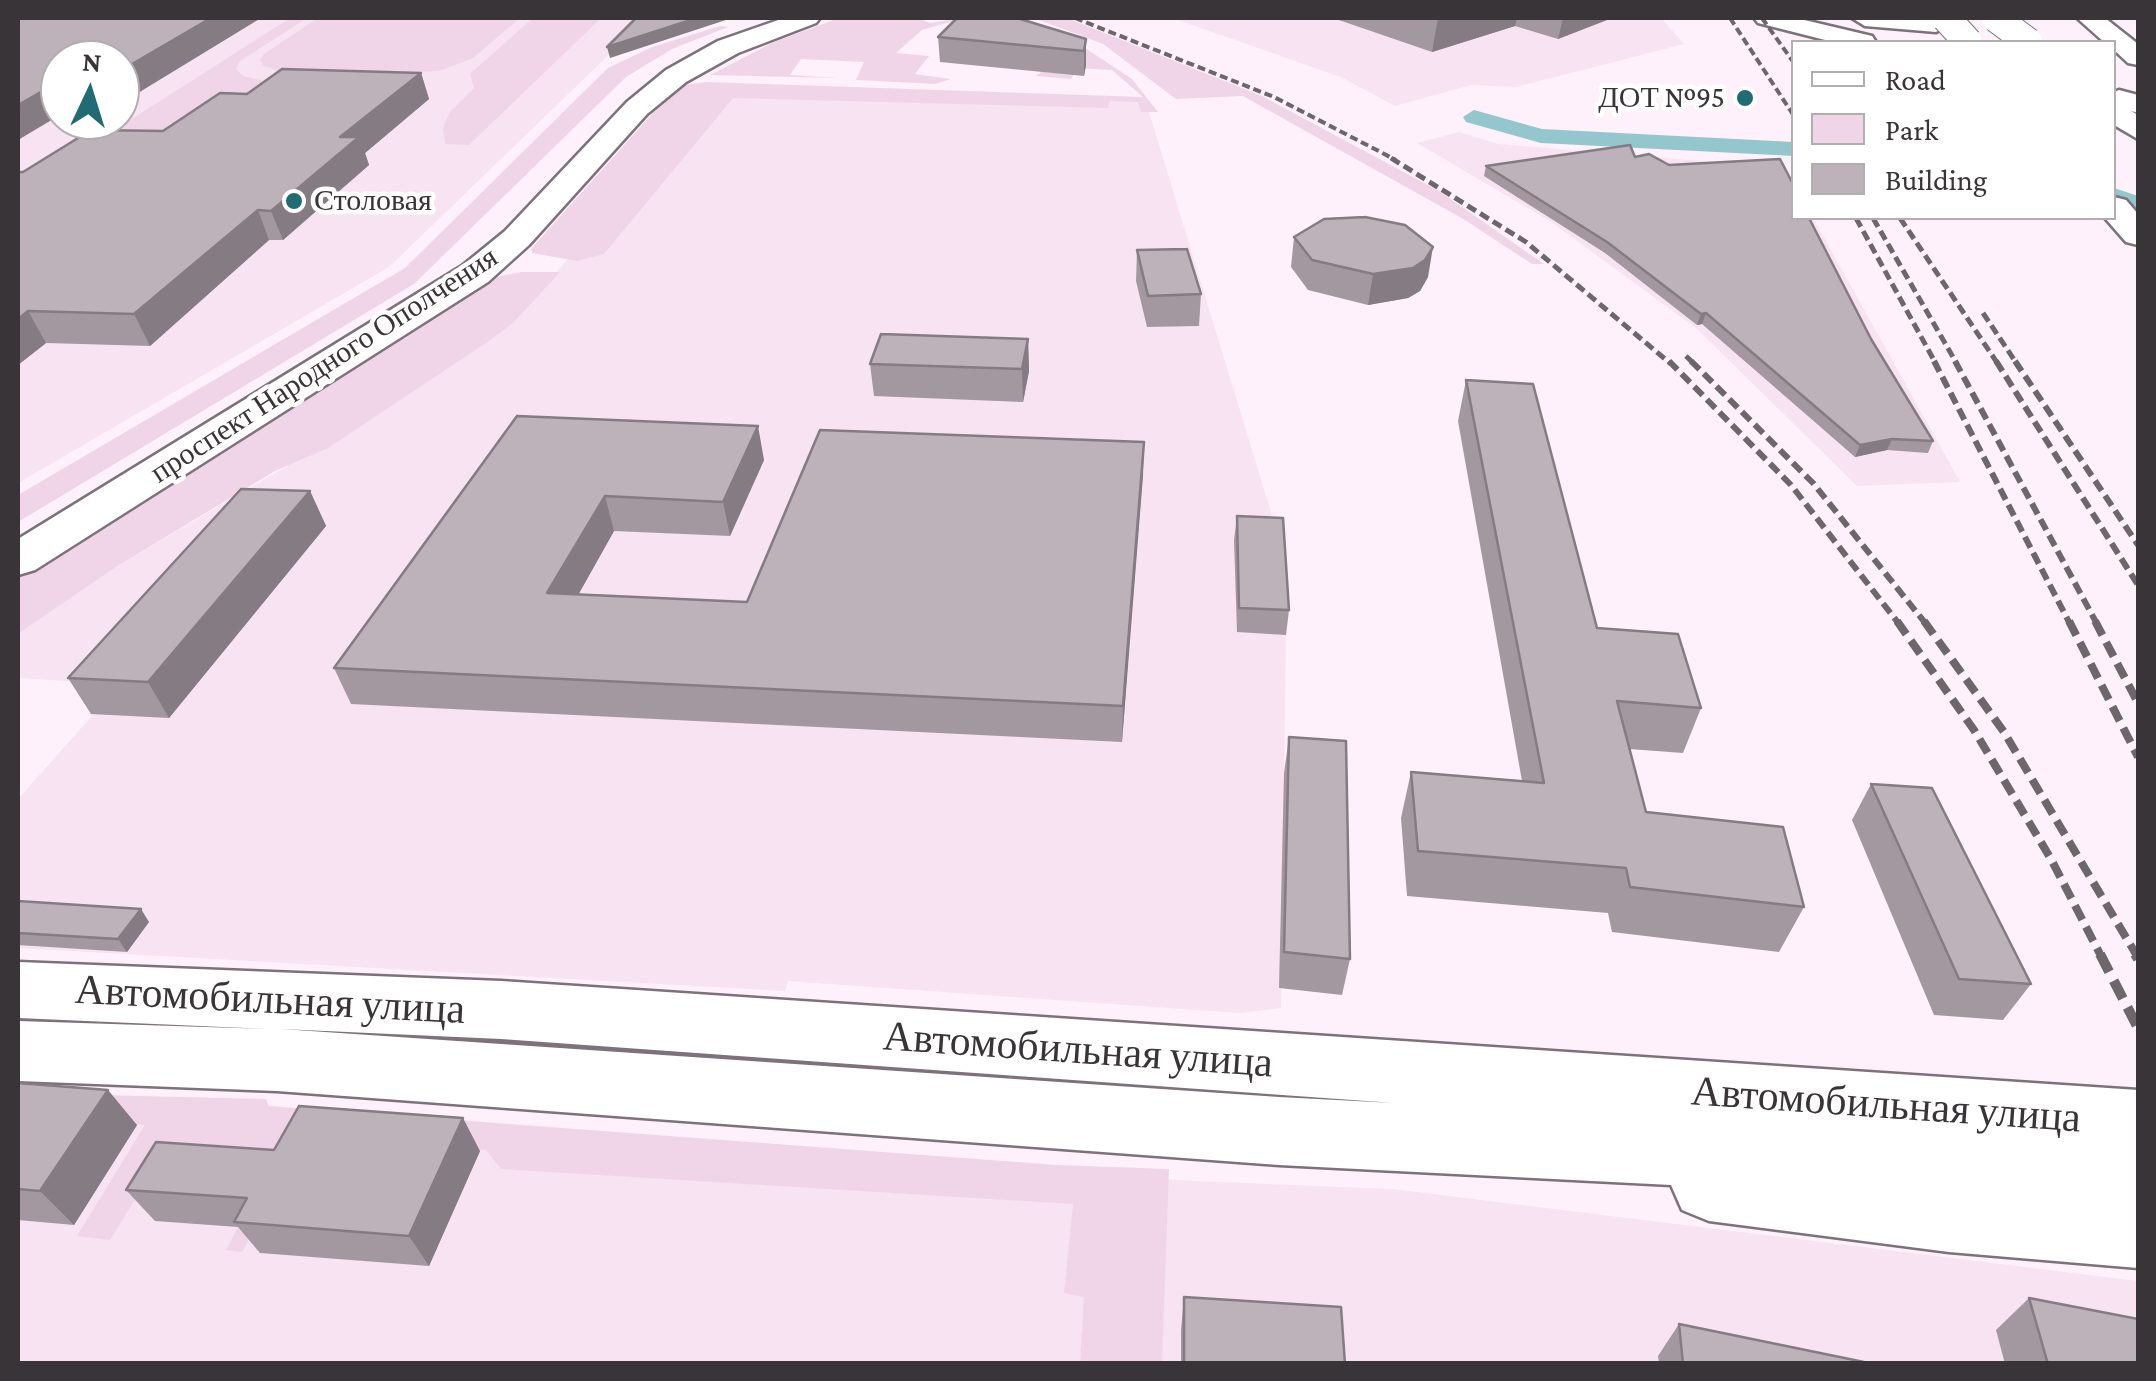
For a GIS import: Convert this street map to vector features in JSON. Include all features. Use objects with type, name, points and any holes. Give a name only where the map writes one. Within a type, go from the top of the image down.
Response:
[{"type":"main road","name":"проспект Народного Ополчения","points":[[18,534],[455,266],[636,87],[704,46],[777,18]]},
{"type":"main road","name":"проспект Народного Ополчения","points":[[18,560],[476,274],[517,238],[637,108],[676,76],[728,47],[808,18]]},
{"type":"main road","points":[[1767,18],[1855,40]]},
{"type":"main road","points":[[1807,18],[1890,40]]},
{"type":"main road","points":[[1864,18],[1967,24],[2021,40]]},
{"type":"main road","points":[[2090,18],[2138,57]]},
{"type":"main road","points":[[2116,209],[2138,235]]},
{"type":"main road","name":"Автомобильная улица","points":[[18,990],[314,999],[2138,1123]]},
{"type":"main road","name":"Автомобильная улица","points":[[18,1051],[277,1060],[1280,1132],[1929,1163],[2138,1179]]},
{"type":"main road","points":[[1280,1132],[1949,1215],[2138,1232]]},
{"type":"shaded area","points":[[18,18],[724,18],[616,48],[389,267],[18,483]]},
{"type":"shaded area","points":[[1172,18],[1661,18],[1684,44],[1516,87],[1471,85],[1395,106],[1341,77]]},
{"type":"shaded area","points":[[715,88],[1145,99],[1280,542],[1286,635],[1281,1008],[1239,1013],[788,981],[785,991],[18,948],[18,799],[93,715],[89,714],[114,684],[18,678],[18,634],[116,567],[294,462],[513,323]]},
{"type":"shaded area","points":[[1459,132],[1498,144],[1786,168],[1791,178],[1791,220],[1814,220],[1960,482],[1857,486],[1696,328],[1550,221],[1417,143]]},
{"type":"shaded area","points":[[18,1106],[1193,1181],[1392,1189],[2138,1281],[2138,1363],[18,1363]]},
{"type":"green space","points":[[290,18],[307,18],[240,61],[236,69],[243,76],[268,82],[193,136],[140,134],[140,114]]},
{"type":"green space","points":[[318,18],[520,18],[473,58],[439,71],[297,77],[264,66],[260,60],[264,54]]},
{"type":"green space","points":[[533,18],[601,18],[469,145],[445,144],[443,128],[450,112],[474,88],[470,74]]},
{"type":"green space","points":[[839,18],[917,18],[930,23],[964,18],[922,30],[896,53],[929,56],[915,74],[951,79],[935,84],[856,80],[864,62],[801,59],[790,75],[838,78],[710,75],[774,42]]},
{"type":"green space","points":[[1034,18],[1067,18],[1262,96],[1439,191],[1544,264],[1532,264],[1465,220],[1243,96],[1176,99],[1103,44]]},
{"type":"green space","points":[[720,26],[728,27],[672,49],[626,77],[414,284],[18,522],[18,495],[405,268],[608,68],[652,47]]},
{"type":"green space","points":[[1079,44],[1132,79],[1158,112],[1141,112],[1138,102],[1110,101],[1108,108],[733,98],[604,254],[577,261],[532,253],[531,249],[661,104],[684,85],[707,82],[1143,97],[1112,70],[1078,68],[1071,79],[1036,76]]},
{"type":"green space","points":[[521,272],[560,272],[513,323],[486,343],[328,448],[275,471],[116,567],[18,634],[18,575],[491,278]]},
{"type":"green space","points":[[18,1093],[266,1099],[269,1106],[1057,1165],[1169,1169],[1162,1363],[1080,1363],[1084,1297],[1064,1293],[1073,1204],[501,1169],[486,1150],[319,1136],[278,1187],[242,1252],[226,1250],[267,1171],[159,1160],[110,1240],[77,1236],[145,1125],[18,1115]]},
{"type":"building","points":[[18,18],[211,18],[140,59],[140,40],[40,40],[40,92],[18,105]]},
{"type":"building","points":[[636,18],[697,18],[607,47]]},
{"type":"building","points":[[957,18],[1017,18],[1086,39],[1084,51],[938,37]]},
{"type":"building","points":[[282,69],[421,73],[340,137],[359,137],[271,211],[258,210],[134,314],[28,311],[18,319],[18,172],[75,140],[140,140],[140,131],[163,131],[220,93],[247,94]]},
{"type":"building","points":[[1630,145],[1635,157],[1649,154],[1669,165],[1780,159],[1791,180],[1791,220],[1810,220],[1871,339],[1933,441],[1892,439],[1860,445],[1706,313],[1701,314],[1607,242],[1486,166]]},
{"type":"building","points":[[1365,217],[1405,225],[1433,247],[1425,260],[1413,268],[1373,274],[1312,260],[1294,237],[1324,219]]},
{"type":"building","points":[[1187,249],[1201,294],[1148,296],[1137,250]]},
{"type":"building","points":[[881,334],[1028,339],[1022,369],[870,364]]},
{"type":"building","points":[[1466,380],[1533,384],[1597,628],[1678,634],[1701,708],[1617,701],[1646,812],[1783,827],[1804,907],[1630,887],[1626,868],[1418,851],[1411,772],[1544,783]]},
{"type":"building","points":[[517,416],[758,426],[723,502],[605,496],[547,593],[747,602],[820,430],[1144,442],[1123,706],[334,668]]},
{"type":"building","points":[[241,489],[310,491],[148,682],[68,678]]},
{"type":"building","points":[[1237,516],[1283,518],[1289,610],[1239,608]]},
{"type":"building","points":[[1289,737],[1346,741],[1350,959],[1284,952]]},
{"type":"building","points":[[1871,784],[1932,788],[2031,984],[1959,979]]},
{"type":"building","points":[[18,901],[141,909],[118,939],[18,933]]},
{"type":"building","points":[[18,1083],[108,1090],[40,1191],[18,1189]]},
{"type":"building","points":[[299,1106],[463,1118],[409,1236],[234,1222],[247,1198],[126,1190],[156,1142],[274,1150]]},
{"type":"building","points":[[1184,1297],[1341,1307],[1345,1364],[1184,1364]]},
{"type":"building","points":[[2029,1298],[2138,1319],[2138,1364],[2048,1364]]},
{"type":"building","points":[[1679,1324],[1864,1362],[1864,1364],[1683,1364]]},
{"type":"waterway","points":[[1474,117],[1541,136],[1791,149]]},
{"type":"waterway","points":[[2116,196],[2138,205]]},
{"type":"railway","points":[[1075,18],[1274,97],[1396,160]]},
{"type":"railway","points":[[1730,18],[1791,111]]},
{"type":"railway","points":[[1762,18],[1791,59]]},
{"type":"railway","points":[[1391,158],[1526,242],[1671,364]]},
{"type":"railway","points":[[1857,220],[1936,364]]},
{"type":"railway","points":[[1874,220],[1957,364]]},
{"type":"railway","points":[[1901,220],[1996,361]]},
{"type":"railway","points":[[1983,313],[2015,361]]},
{"type":"railway","points":[[1686,356],[1813,483],[1926,624]]},
{"type":"railway","points":[[1669,361],[1791,485],[1899,624]]},
{"type":"railway","points":[[1934,361],[2070,624]]},
{"type":"railway","points":[[1955,361],[2097,624]]},
{"type":"railway","points":[[1996,361],[2138,585]]},
{"type":"railway","points":[[2015,361],[2138,545]]},
{"type":"railway","points":[[1897,621],[1974,730],[2051,859],[2101,956]]},
{"type":"railway","points":[[1924,621],[2004,732],[2137,956]]},
{"type":"railway","points":[[2069,621],[2138,757]]},
{"type":"railway","points":[[2095,621],[2138,703]]},
{"type":"railway","points":[[2100,954],[2138,1028]]},
{"type":"railway","points":[[2135,954],[2138,959]]},
{"type":"place","name":"ДОТ №95","points":[[1745,98]]},
{"type":"place","name":"Столовая","points":[[294,201]]}]
